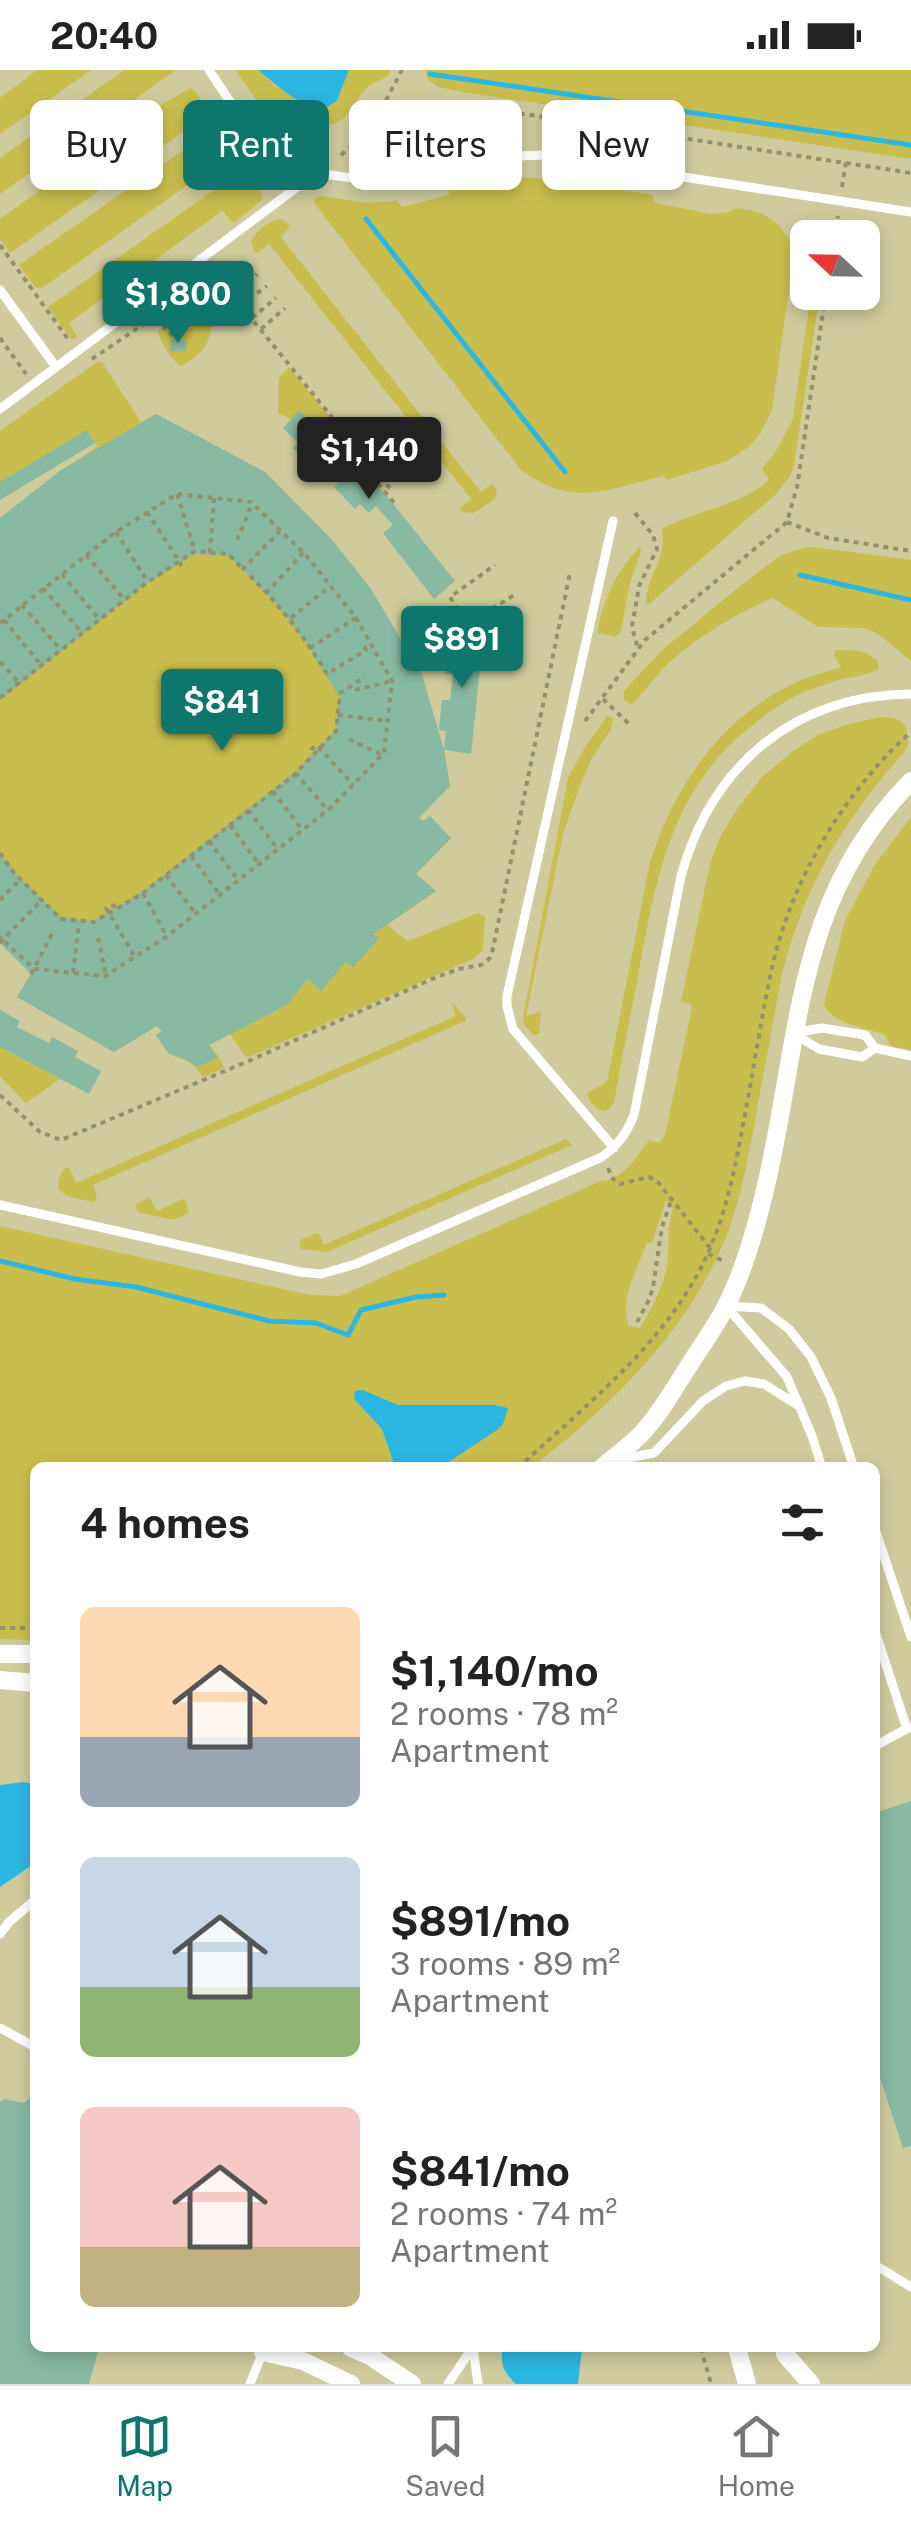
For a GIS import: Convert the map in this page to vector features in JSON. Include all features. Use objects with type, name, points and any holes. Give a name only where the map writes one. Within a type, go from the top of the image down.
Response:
[{"type":"street","points":[[608,1462],[642,1433],[726,1306],[765,1191],[794,1033],[824,914],[841,876],[892,801],[911,781]]},
{"type":"street","points":[[0,1654],[30,1654]]},
{"type":"street","points":[[0,1680],[30,1683]]},
{"type":"street","points":[[271,2352],[303,2361],[351,2384]]},
{"type":"street","points":[[360,2352],[412,2384]]},
{"type":"street","points":[[738,2352],[746,2384]]},
{"type":"street","points":[[783,2352],[795,2384]]},
{"type":"street","points":[[784,2352],[811,2384]]},
{"type":"lane","points":[[209,70],[228,100]]},
{"type":"lane","points":[[329,175],[385,179],[475,158],[541,155],[911,212]]},
{"type":"lane","points":[[0,408],[293,190]]},
{"type":"lane","points":[[0,290],[56,367]]},
{"type":"lane","points":[[612,521],[508,987],[507,1006],[513,1029],[614,1148]]},
{"type":"lane","points":[[0,1205],[321,1274],[356,1264],[602,1157],[627,1133],[634,1115],[681,876],[690,844],[724,784],[768,739],[796,721],[853,699],[911,694]]},
{"type":"lane","points":[[794,1033],[822,1028],[865,1035],[875,1048],[911,1056]]},
{"type":"lane","points":[[794,1033],[819,1049],[862,1057],[875,1048]]},
{"type":"lane","points":[[726,1306],[787,1378],[820,1462]]},
{"type":"lane","points":[[726,1306],[761,1308],[789,1329],[811,1358],[831,1398],[852,1462]]},
{"type":"lane","points":[[616,1462],[654,1452],[703,1401],[732,1384],[764,1384],[799,1406]]},
{"type":"lane","points":[[880,1544],[911,1637]]},
{"type":"lane","points":[[880,1644],[909,1728],[880,1743]]},
{"type":"lane","points":[[0,1934],[30,1904]]},
{"type":"lane","points":[[0,2028],[30,2045]]},
{"type":"lane","points":[[880,2268],[911,2287]]},
{"type":"lane","points":[[250,2384],[263,2352]]},
{"type":"lane","points":[[448,2384],[469,2352]]},
{"type":"lane","points":[[473,2352],[478,2384]]},
{"type":"path","points":[[386,100],[402,70]]},
{"type":"path","points":[[522,114],[911,173]]},
{"type":"path","points":[[341,155],[349,148]]},
{"type":"path","points":[[0,246],[70,342]]},
{"type":"path","points":[[223,284],[248,262]]},
{"type":"path","points":[[232,294],[257,274]]},
{"type":"path","points":[[86,364],[216,275],[392,491]]},
{"type":"path","points":[[241,306],[266,286]]},
{"type":"path","points":[[252,318],[276,298]]},
{"type":"path","points":[[261,329],[285,308]]},
{"type":"path","points":[[585,722],[645,640],[788,522],[797,487],[823,310]]},
{"type":"path","points":[[157,317],[179,340]]},
{"type":"path","points":[[0,338],[26,374]]},
{"type":"path","points":[[380,476],[375,482],[391,502]]},
{"type":"path","points":[[178,494],[195,551]]},
{"type":"path","points":[[42,665],[2,621],[116,532],[178,494],[252,504],[302,553],[356,618],[392,680],[384,753],[328,810],[135,957],[106,975],[33,971],[1,940],[42,900]]},
{"type":"path","points":[[210,552],[214,498]]},
{"type":"path","points":[[237,540],[252,504]]},
{"type":"path","points":[[147,512],[181,564],[174,568]]},
{"type":"path","points":[[636,513],[653,535],[657,549],[639,586],[632,627],[638,649]]},
{"type":"path","points":[[788,522],[828,538],[911,552]]},
{"type":"path","points":[[0,698],[124,600],[195,551],[228,554],[242,570],[280,531]]},
{"type":"path","points":[[116,532],[148,582]]},
{"type":"path","points":[[266,593],[302,553]]},
{"type":"path","points":[[86,555],[124,600]]},
{"type":"path","points":[[458,610],[450,597],[495,564]]},
{"type":"path","points":[[0,1095],[40,1132],[61,1140],[439,976],[486,962],[492,953],[570,573]]},
{"type":"path","points":[[62,574],[100,619]]},
{"type":"path","points":[[250,576],[289,620],[326,674],[371,644]]},
{"type":"path","points":[[289,620],[330,586]]},
{"type":"path","points":[[43,588],[82,633]]},
{"type":"path","points":[[458,630],[514,596]]},
{"type":"path","points":[[22,605],[60,650]]},
{"type":"path","points":[[310,648],[356,618]]},
{"type":"path","points":[[473,620],[473,631]]},
{"type":"path","points":[[0,662],[19,683]]},
{"type":"path","points":[[0,853],[61,919],[94,922],[142,893],[295,773],[336,731],[340,693],[365,677]]},
{"type":"path","points":[[355,690],[392,680]]},
{"type":"path","points":[[602,698],[628,724]]},
{"type":"path","points":[[338,715],[388,721]]},
{"type":"path","points":[[525,1462],[648,1342],[677,1308],[710,1248],[734,1170],[773,961],[790,910],[840,814],[876,766],[911,732]]},
{"type":"path","points":[[348,739],[382,755]]},
{"type":"path","points":[[312,750],[316,745],[353,784]]},
{"type":"path","points":[[295,773],[328,810]]},
{"type":"path","points":[[273,790],[302,830]]},
{"type":"path","points":[[248,810],[278,849]]},
{"type":"path","points":[[230,825],[259,864]]},
{"type":"path","points":[[209,841],[238,880]]},
{"type":"path","points":[[190,856],[220,895]]},
{"type":"path","points":[[166,875],[196,914]]},
{"type":"path","points":[[0,900],[21,879]]},
{"type":"path","points":[[142,893],[166,937]]},
{"type":"path","points":[[116,905],[106,908],[135,957]]},
{"type":"path","points":[[73,972],[79,920]]},
{"type":"path","points":[[33,971],[53,932]]},
{"type":"path","points":[[98,938],[106,975]]},
{"type":"path","points":[[612,1177],[624,1185],[649,1177],[658,1182],[710,1248]]},
{"type":"path","points":[[636,1322],[653,1287],[662,1227],[672,1198]]},
{"type":"path","points":[[0,1628],[30,1628]]},
{"type":"path","points":[[702,2352],[711,2384]]},
{"type":"shaded area","points":[[37,70],[91,70],[48,100],[30,100],[30,113],[0,134],[0,98]]},
{"type":"shaded area","points":[[124,70],[176,70],[133,100],[82,100]]},
{"type":"shaded area","points":[[236,70],[258,70],[275,86],[302,100],[257,100]]},
{"type":"shaded area","points":[[349,70],[391,70],[388,76],[367,87],[357,100],[349,100],[349,111],[332,125],[329,103],[337,101]]},
{"type":"shaded area","points":[[425,70],[911,70],[911,159],[685,125],[685,100],[542,100],[542,104],[438,87],[427,79]]},
{"type":"shaded area","points":[[190,88],[201,100],[183,100],[183,132],[163,146],[163,104]]},
{"type":"shaded area","points":[[30,137],[30,173],[0,194],[0,158]]},
{"type":"shaded area","points":[[183,150],[183,188],[42,288],[36,288],[19,265],[126,190],[163,190],[163,164]]},
{"type":"shaded area","points":[[522,177],[542,179],[542,190],[623,190],[653,195],[656,203],[711,214],[736,208],[750,210],[779,225],[790,244],[790,281],[772,411],[760,434],[749,447],[727,461],[667,480],[664,476],[607,490],[558,489],[521,470],[314,203],[321,196],[367,203],[396,201],[403,207],[449,195],[449,190],[522,190]]},
{"type":"shaded area","points":[[41,190],[100,190],[10,253],[0,239],[0,219]]},
{"type":"shaded area","points":[[214,190],[260,190],[262,200],[234,223],[222,211],[69,323],[78,338],[71,339],[48,307]]},
{"type":"shaded area","points":[[280,219],[290,227],[281,237],[481,492],[493,483],[495,499],[474,513],[461,512],[460,508],[471,499],[269,244],[258,253],[254,251],[251,242],[256,234]]},
{"type":"shaded area","points":[[204,298],[213,312],[208,340],[199,354],[181,366],[168,352],[158,331]]},
{"type":"shaded area","points":[[809,310],[817,310],[790,476],[776,494],[646,604],[662,550],[662,529],[759,488],[769,479],[762,469],[793,419]]},
{"type":"shaded area","points":[[102,362],[141,422],[156,414],[265,472],[333,541],[371,589],[422,675],[450,786],[419,817],[423,821],[430,816],[451,838],[416,874],[436,891],[387,925],[408,941],[478,913],[485,917],[483,951],[473,959],[249,1057],[230,1034],[209,1045],[224,1068],[203,1077],[189,1062],[165,1049],[156,1035],[162,1031],[157,1026],[114,1052],[17,997],[31,974],[0,943],[0,518],[98,446],[95,443],[0,482],[0,431]]},
{"type":"shaded area","points":[[289,367],[377,475],[371,481],[299,410],[291,419],[278,413],[279,378]]},
{"type":"shaded area","points":[[640,547],[621,631],[615,637],[597,633],[612,587]]},
{"type":"shaded area","points":[[814,547],[911,560],[911,661],[877,633],[864,628],[818,627],[773,598],[728,620],[683,651],[634,703],[624,700],[624,691],[661,651],[745,582],[780,556]]},
{"type":"shaded area","points":[[835,650],[867,654],[877,660],[879,669],[808,691],[772,710],[725,750],[684,808],[670,840],[651,909],[614,1103],[607,1111],[596,1108],[587,1093],[607,1082],[650,862],[674,805],[707,753],[728,730],[776,693],[841,667]]},
{"type":"shaded area","points":[[607,716],[613,718],[611,729],[591,760],[563,834],[526,1016],[541,1014],[539,1034],[533,1035],[523,1018],[568,778]]},
{"type":"shaded area","points":[[879,717],[893,718],[906,727],[907,749],[845,828],[801,915],[781,979],[747,1163],[730,1227],[689,1307],[643,1366],[589,1420],[538,1462],[30,1462],[30,1640],[0,1639],[0,1226],[310,1295],[340,1296],[616,1177],[649,1140],[659,1143],[665,1136],[692,1007],[681,1002],[710,864],[720,837],[762,777],[818,735]],"holes":[[[666,1200],[673,1209],[667,1267],[659,1291],[640,1328],[629,1326],[626,1305],[634,1274],[647,1243],[652,1243]]]},
{"type":"shaded area","points":[[911,817],[911,1050],[891,1046],[884,1034],[842,1021],[824,1005],[845,921],[874,866]]},
{"type":"shaded area","points":[[452,1002],[465,1021],[93,1185],[97,1197],[94,1202],[60,1190],[59,1178],[64,1169],[69,1167],[76,1183],[456,1016]]},
{"type":"shaded area","points":[[0,1047],[60,1079],[26,1103],[0,1076]]},
{"type":"shaded area","points":[[566,1139],[572,1145],[327,1252],[301,1249],[299,1245],[302,1239],[317,1233],[326,1244]]},
{"type":"shaded area","points":[[149,1197],[157,1211],[183,1199],[189,1213],[173,1220],[137,1212],[136,1204]]},
{"type":"water","points":[[258,70],[349,70],[337,101],[329,106],[329,100],[298,100]]},
{"type":"water","points":[[363,1390],[398,1405],[508,1408],[497,1430],[449,1462],[393,1462],[382,1429],[354,1399],[355,1391]]},
{"type":"water","points":[[30,1783],[30,1866],[0,1887],[0,1785]]},
{"type":"water","points":[[503,2352],[582,2352],[578,2384],[516,2384],[502,2359]]},
{"type":"building","points":[[171,339],[187,341],[185,352],[170,351]]},
{"type":"building","points":[[299,410],[386,495],[455,581],[434,599],[383,533],[393,525],[376,506],[369,513],[360,504],[355,509],[318,462],[312,467],[293,448],[298,443],[283,428]]},
{"type":"building","points":[[156,414],[265,472],[333,541],[371,589],[422,675],[450,786],[419,818],[423,821],[430,816],[451,838],[416,874],[436,891],[373,934],[379,938],[353,968],[346,962],[321,991],[308,979],[287,1005],[209,1045],[218,1058],[197,1067],[169,1054],[156,1035],[162,1031],[157,1026],[114,1052],[17,997],[31,974],[0,943],[0,853],[60,916],[93,921],[142,892],[294,773],[335,731],[339,697],[305,641],[272,599],[229,556],[195,554],[145,585],[0,700],[0,518],[61,470]]},
{"type":"building","points":[[87,430],[95,443],[0,500],[0,482]]},
{"type":"building","points":[[458,630],[484,631],[471,754],[444,750],[446,731],[439,730],[442,700],[450,700],[453,674],[445,673],[449,647],[455,647]]},
{"type":"building","points":[[0,1010],[20,1021],[17,1027],[49,1043],[52,1037],[78,1051],[75,1057],[101,1071],[89,1094],[0,1047]]},
{"type":"building","points":[[911,1801],[911,2146],[903,2148],[880,2077],[880,1811]]},
{"type":"building","points":[[30,2098],[30,2352],[98,2352],[89,2384],[0,2384],[0,2102],[4,2099],[24,2103]]},
{"type":"waterway","points":[[430,74],[911,145]]},
{"type":"waterway","points":[[366,219],[565,472]]},
{"type":"waterway","points":[[800,575],[911,600]]},
{"type":"waterway","points":[[0,1261],[75,1279],[136,1287],[269,1321],[316,1323],[348,1335],[361,1310],[416,1297],[444,1295]]}]
